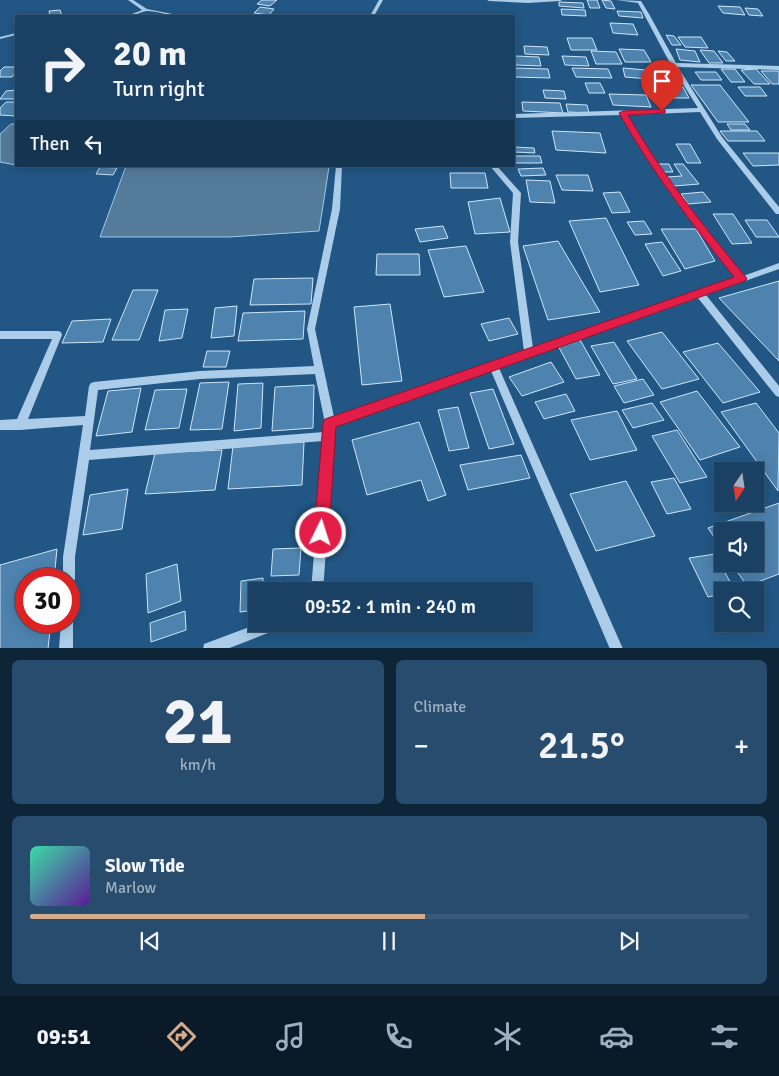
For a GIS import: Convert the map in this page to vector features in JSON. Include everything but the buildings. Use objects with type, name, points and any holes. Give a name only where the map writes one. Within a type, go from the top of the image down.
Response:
[{"type":"street","points":[[130,0],[146,10],[175,15]]},
{"type":"street","points":[[373,15],[381,0]]},
{"type":"street","points":[[489,0],[528,2],[560,0]]},
{"type":"street","points":[[618,0],[639,2],[674,65],[719,138],[779,212]]},
{"type":"street","points":[[132,15],[146,10]]},
{"type":"street","points":[[0,38],[15,34]]},
{"type":"street","points":[[674,65],[779,68]]},
{"type":"street","points":[[515,116],[702,110]]},
{"type":"street","points":[[623,113],[644,150],[686,211],[741,279]]},
{"type":"street","points":[[318,582],[330,423],[311,329],[336,210],[339,167]]},
{"type":"street","points":[[494,167],[517,193],[514,242],[530,353]]},
{"type":"street","points":[[330,423],[779,266]]},
{"type":"street","points":[[700,294],[779,393]]},
{"type":"street","points":[[0,335],[58,335],[20,424]]},
{"type":"street","points":[[494,366],[617,648]]},
{"type":"street","points":[[69,568],[94,386],[200,375],[319,370]]},
{"type":"street","points":[[0,425],[89,420]]},
{"type":"street","points":[[84,455],[329,436]]},
{"type":"street","points":[[209,648],[251,632]]},
{"type":"street","points":[[66,648],[67,633]]},
{"type":"water","points":[[11,124],[15,124],[15,165],[0,162],[0,134]]},
{"type":"water","points":[[126,167],[329,167],[319,231],[229,237],[100,237]]},
{"type":"route","points":[[321,533],[330,423],[741,279],[686,211],[644,150],[623,113],[662,111]]}]
